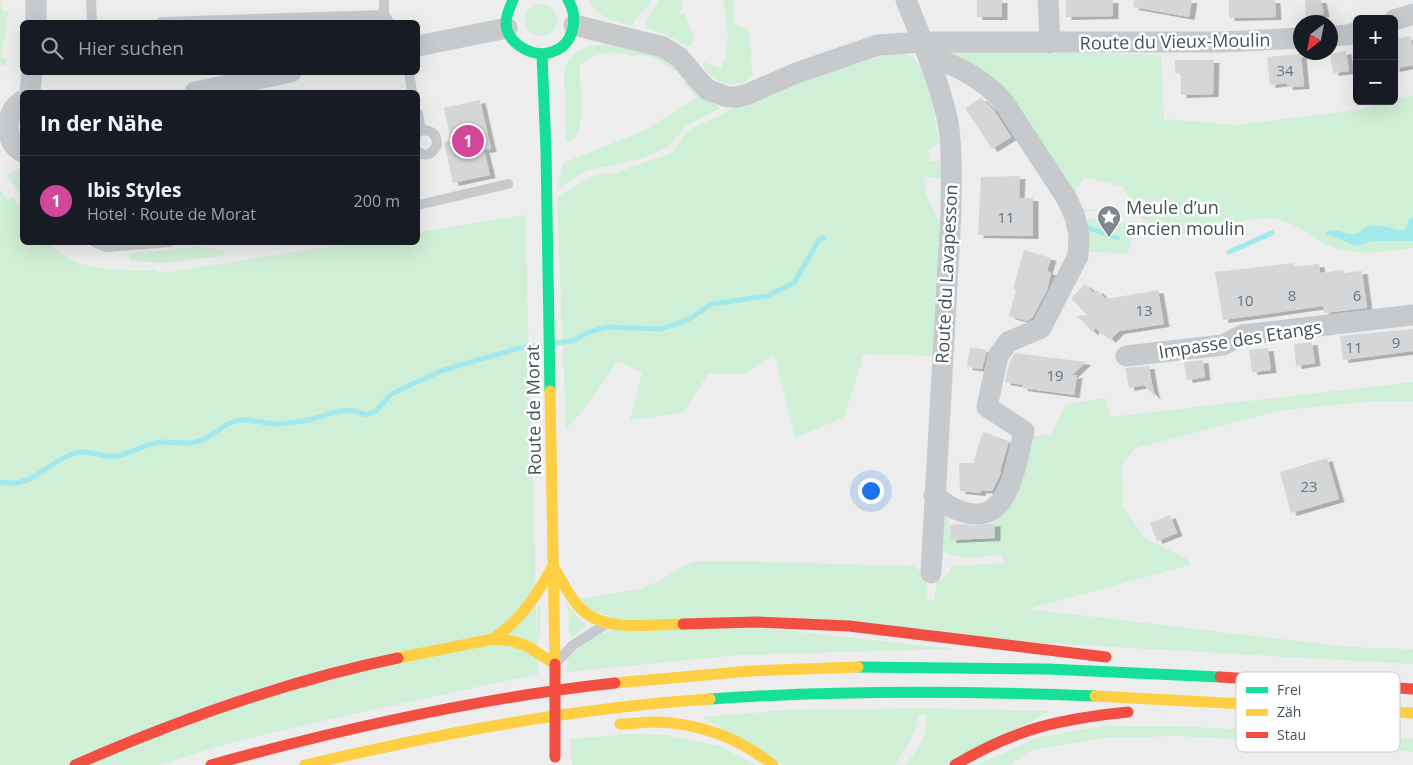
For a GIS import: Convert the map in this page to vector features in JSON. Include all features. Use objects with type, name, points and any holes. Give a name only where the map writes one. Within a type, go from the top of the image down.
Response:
[{"type":"main road","points":[[513,0],[507,12],[507,28],[512,39],[530,53],[542,54],[553,52],[571,36],[574,15],[568,0]]},
{"type":"main road","name":"Route de Morat","points":[[542,54],[546,150],[555,761]]},
{"type":"main road","points":[[493,639],[522,617],[553,566],[586,613],[594,619],[608,623],[624,625],[765,622],[876,629],[1069,651],[1118,659]]},
{"type":"main road","points":[[75,765],[148,733],[216,708],[287,685],[351,668],[493,639],[514,640],[525,644],[555,664]]},
{"type":"main road","points":[[1137,662],[1236,678]]},
{"type":"main road","points":[[211,765],[293,742],[436,710],[553,690],[691,675],[821,668],[925,667],[1067,670],[1236,679]]},
{"type":"main road","points":[[1400,688],[1413,689]]},
{"type":"main road","points":[[305,765],[440,734],[548,716],[645,704],[720,698],[813,693],[971,692],[1236,704]]},
{"type":"main road","points":[[954,765],[999,740],[1036,726],[1066,719],[1224,703]]},
{"type":"main road","points":[[1400,713],[1413,714]]},
{"type":"main road","points":[[607,725],[654,722],[689,726],[726,737],[750,749],[773,765]]},
{"type":"main road","points":[[540,732],[569,729]]},
{"type":"main road","points":[[440,734],[492,737]]},
{"type":"street","points":[[36,0],[36,20]]},
{"type":"street","name":"Route du Lavapesson","points":[[906,0],[925,49],[947,118],[951,160],[951,213],[931,573]]},
{"type":"street","points":[[1048,0],[1050,43]]},
{"type":"street","points":[[1398,19],[1413,14]]},
{"type":"street","name":"Route du Vieux-Moulin","points":[[574,25],[663,47],[679,57],[708,90],[728,97],[748,94],[796,73],[878,45],[925,49],[1050,43],[1223,42],[1293,38]]},
{"type":"street","points":[[420,46],[507,28]]},
{"type":"street","points":[[1338,36],[1353,33]]},
{"type":"street","points":[[925,49],[994,90],[1067,199],[1075,217],[1079,235],[1078,256],[1040,328],[1008,342],[998,356],[987,407],[1024,431],[1006,494],[1000,504],[992,511],[972,514],[953,508],[934,495]]},
{"type":"street","points":[[30,90],[32,75]]},
{"type":"street","points":[[205,90],[277,75]]},
{"type":"street","points":[[11,150],[8,120],[12,110],[20,103]]},
{"type":"street","name":"Impasse des Etangs","points":[[1126,356],[1223,345],[1242,335],[1413,314]]},
{"type":"lane","points":[[91,0],[92,20]]},
{"type":"lane","points":[[312,20],[387,19],[384,0]]},
{"type":"lane","points":[[409,75],[412,90]]},
{"type":"lane","points":[[420,131],[432,132],[437,140],[437,145],[434,152],[420,153]]},
{"type":"lane","points":[[420,205],[508,184]]},
{"type":"lane","points":[[102,245],[107,247],[132,245]]},
{"type":"lane","points":[[555,664],[573,645],[608,623]]},
{"type":"green space","points":[[0,0],[2,11],[9,11],[1,57],[7,59],[6,66],[0,64]]},
{"type":"green space","points":[[589,0],[651,0],[632,26],[601,15]]},
{"type":"green space","points":[[659,0],[681,0],[683,8],[679,10],[680,14],[685,13],[694,39],[691,46],[646,28],[646,20]]},
{"type":"green space","points":[[723,0],[733,0],[733,23],[748,30],[753,75],[740,84],[728,84],[718,80],[702,65],[704,62],[721,68],[727,51],[728,35]]},
{"type":"green space","points":[[541,4],[552,9],[557,20],[552,31],[541,36],[530,31],[525,20],[530,9]]},
{"type":"green space","points":[[608,44],[653,52],[676,65],[675,72],[659,60],[639,54],[633,57],[623,53],[610,52],[599,54],[584,61],[580,65],[580,127],[574,138],[566,142],[564,73],[568,61],[576,52],[589,46]]},
{"type":"green space","points":[[953,50],[1161,55],[1164,119],[1235,125],[1357,110],[1374,105],[1398,105],[1398,99],[1413,95],[1413,248],[1368,253],[1345,251],[1323,243],[1283,221],[1265,218],[1242,221],[1197,233],[1173,231],[1129,214],[1082,211],[1053,171],[950,56]],"holes":[[[1084,177],[1124,187],[1136,213],[1083,209],[1073,196]]]},
{"type":"green space","points":[[895,52],[913,57],[922,69],[933,107],[939,143],[928,150],[929,161],[942,161],[942,178],[924,177],[925,193],[942,227],[933,356],[864,354],[844,417],[795,438],[774,354],[745,374],[708,374],[684,412],[630,420],[642,373],[618,361],[584,409],[566,429],[557,198],[589,178],[601,173],[612,174],[670,154],[690,130],[735,106],[790,84]]},
{"type":"green space","points":[[683,82],[689,82],[704,97],[721,108],[687,125],[665,149],[640,159],[587,170],[557,189],[563,163],[643,131],[697,98]]},
{"type":"green space","points":[[20,169],[20,193],[7,175]]},
{"type":"green space","points":[[0,189],[8,200],[13,197],[20,206],[20,245],[51,245],[71,260],[98,268],[155,270],[160,273],[340,245],[420,245],[420,232],[525,215],[537,637],[538,606],[541,606],[540,637],[537,638],[538,674],[234,742],[159,765],[0,765]]},
{"type":"green space","points":[[1107,218],[1136,227],[1128,253],[1086,252],[1083,220]]},
{"type":"green space","points":[[200,246],[224,251],[226,255],[167,263],[130,261],[129,253]]},
{"type":"green space","points":[[1413,382],[1413,401],[1374,401],[1283,410],[1136,448],[1122,464],[1123,507],[1145,538],[1189,560],[1190,565],[1028,609],[1348,647],[1413,649],[1413,664],[616,619],[569,601],[640,589],[696,561],[739,561],[914,566],[925,577],[927,600],[934,601],[937,580],[947,576],[951,566],[1003,563],[1002,555],[962,557],[947,554],[941,550],[942,510],[947,510],[951,540],[995,538],[995,514],[1032,437],[1051,434],[1066,404],[1105,398],[1110,417]]},
{"type":"green space","points":[[567,604],[587,627],[572,637],[570,635]]},
{"type":"green space","points":[[752,627],[955,649],[737,655],[567,672],[567,658],[589,639],[615,628]]},
{"type":"green space","points":[[927,708],[1051,711],[947,765],[906,765],[924,736],[926,715],[918,715],[913,735],[895,765],[783,765],[702,717],[787,710]]},
{"type":"green space","points":[[1105,726],[1175,726],[1236,729],[1236,739],[1176,736],[1102,738],[1033,750],[1009,765],[977,765],[1039,737]]},
{"type":"green space","points":[[628,734],[667,735],[722,747],[756,765],[572,765],[570,739]]},
{"type":"green space","points":[[1400,738],[1413,739],[1413,752],[1400,751]]},
{"type":"water","points":[[1413,216],[1413,241],[1372,241],[1356,246],[1326,234],[1327,231],[1339,231],[1356,234],[1368,226],[1403,231]]},
{"type":"building","points":[[977,0],[1002,0],[1002,17],[977,17]]},
{"type":"building","points":[[1066,0],[1113,0],[1113,16],[1066,17]]},
{"type":"building","points":[[1134,0],[1192,0],[1189,17],[1133,7]]},
{"type":"building","points":[[1229,0],[1275,0],[1276,17],[1229,18]]},
{"type":"building","points":[[1305,0],[1321,0],[1324,14],[1306,15]]},
{"type":"building","points":[[1410,36],[1413,48],[1413,65],[1398,68],[1398,39]]},
{"type":"building","points":[[1346,51],[1349,71],[1333,73],[1331,60],[1338,60],[1338,52]]},
{"type":"building","points":[[1293,55],[1293,60],[1302,60],[1304,86],[1287,87],[1287,83],[1270,85],[1267,57]]},
{"type":"building","points":[[1175,60],[1214,60],[1213,94],[1181,95],[1181,73],[1175,73]]},
{"type":"building","points":[[981,98],[993,109],[1011,137],[992,149],[965,108]]},
{"type":"building","points":[[480,100],[491,149],[484,150],[490,175],[453,183],[444,142],[451,141],[444,108]]},
{"type":"building","points":[[1020,176],[1019,198],[1033,198],[1033,236],[978,235],[981,177]]},
{"type":"building","points":[[1024,250],[1051,258],[1047,271],[1051,273],[1047,290],[1032,318],[1027,321],[1009,316],[1016,290],[1013,289]]},
{"type":"building","points":[[1293,263],[1294,267],[1319,264],[1320,273],[1343,270],[1344,273],[1362,271],[1367,308],[1324,313],[1323,306],[1223,320],[1215,272]]},
{"type":"building","points":[[1085,284],[1094,293],[1097,290],[1106,299],[1158,290],[1164,324],[1119,331],[1110,340],[1096,328],[1092,332],[1077,316],[1087,315],[1071,298]]},
{"type":"building","points":[[1413,329],[1413,351],[1343,360],[1340,336]]},
{"type":"building","points":[[1312,342],[1315,363],[1296,366],[1294,344]]},
{"type":"building","points":[[970,347],[987,350],[982,369],[967,367]]},
{"type":"building","points":[[1268,348],[1271,370],[1252,372],[1249,350]]},
{"type":"building","points":[[1015,353],[1086,362],[1071,376],[1077,375],[1074,395],[1022,388],[1023,385],[1005,382],[1010,361]]},
{"type":"building","points":[[1203,360],[1205,377],[1187,380],[1184,362]]},
{"type":"building","points":[[1149,366],[1155,397],[1144,385],[1129,388],[1125,368]]},
{"type":"building","points":[[983,432],[1009,441],[1000,475],[992,491],[981,490],[980,493],[960,491],[959,463],[973,463]]},
{"type":"building","points":[[1327,458],[1339,499],[1291,513],[1280,472]]},
{"type":"building","points":[[1170,515],[1177,533],[1157,541],[1150,523]]},
{"type":"building","points":[[995,523],[995,538],[951,540],[950,525],[963,524],[973,526]]},
{"type":"waterway","points":[[1089,228],[1117,238]]},
{"type":"waterway","points":[[1229,252],[1272,233]]},
{"type":"waterway","points":[[556,343],[576,340],[588,332],[609,327],[661,329],[687,320],[712,304],[767,296],[794,283],[819,240],[823,238]]},
{"type":"waterway","points":[[0,482],[11,483],[30,479],[62,458],[78,452],[112,457],[160,442],[197,442],[239,420],[279,424],[303,421],[334,412],[350,410],[365,415],[376,411],[391,394],[443,370],[520,348],[540,345]]},
{"type":"traffic: fast","points":[[513,0],[507,18],[507,30],[514,41],[520,46],[526,50],[539,53],[552,52],[570,37],[574,23],[568,0]]},
{"type":"traffic: fast","points":[[542,54],[546,150],[550,391]]},
{"type":"traffic: fast","points":[[858,667],[1048,669],[1220,677]]},
{"type":"traffic: fast","points":[[710,699],[902,692],[1095,696]]},
{"type":"traffic: slow","points":[[550,391],[555,664]]},
{"type":"traffic: slow","points":[[493,639],[528,606],[553,566],[573,599],[591,617],[629,626],[683,624]]},
{"type":"traffic: slow","points":[[398,658],[493,639],[512,641],[527,646],[555,664]]},
{"type":"traffic: slow","points":[[615,683],[750,671],[858,667]]},
{"type":"traffic: slow","points":[[1095,696],[1236,704]]},
{"type":"traffic: slow","points":[[305,765],[405,743],[506,724],[608,709],[710,699]]},
{"type":"traffic: slow","points":[[1400,712],[1413,713]]},
{"type":"traffic: slow","points":[[620,724],[655,722],[687,725],[702,729],[746,747],[773,765]]},
{"type":"traffic: jam","points":[[683,624],[757,622],[849,626],[1106,657]]},
{"type":"traffic: jam","points":[[75,765],[154,732],[234,703],[315,678],[398,658]]},
{"type":"traffic: jam","points":[[555,664],[555,757]]},
{"type":"traffic: jam","points":[[1220,677],[1236,678]]},
{"type":"traffic: jam","points":[[211,765],[261,751],[411,716],[513,697],[615,683]]},
{"type":"traffic: jam","points":[[1400,688],[1413,689]]},
{"type":"traffic: jam","points":[[955,765],[1018,734],[1059,722],[1128,712]]},
{"type":"place","name":"Ibis Styles","points":[[468,141]]},
{"type":"place","name":"Meule d’un ancien moulin","points":[[1109,238]]}]
